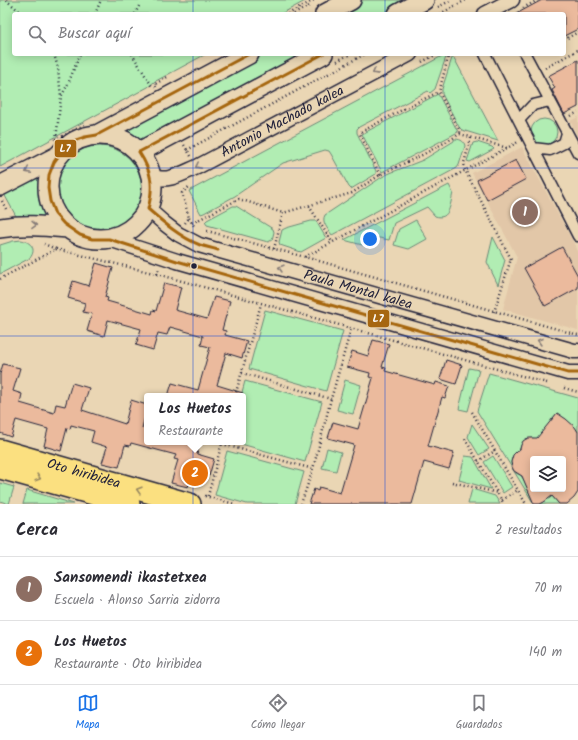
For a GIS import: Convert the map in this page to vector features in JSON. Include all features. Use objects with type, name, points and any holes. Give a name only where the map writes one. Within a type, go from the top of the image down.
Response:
[{"type":"main road","points":[[318,6],[352,0]]},
{"type":"main road","points":[[402,12],[424,0]]},
{"type":"main road","points":[[97,135],[245,56]]},
{"type":"main road","points":[[139,152],[319,56]]},
{"type":"main road","points":[[0,186],[56,148],[64,148],[74,141],[85,137],[97,135],[112,136],[127,142],[139,152],[149,167],[153,187],[148,209],[141,220],[132,229],[109,239],[98,240],[87,238],[67,228],[56,217],[50,202],[47,187],[56,148]]},
{"type":"main road","points":[[0,228],[21,225],[67,228]]},
{"type":"main road","name":"Oto hiribidea","points":[[0,450],[199,500]]},
{"type":"main road","name":"Oto hiribidea","points":[[0,468],[129,504]]},
{"type":"street","points":[[489,12],[512,0]]},
{"type":"street","name":"Antonio Machado kalea","points":[[152,177],[163,179],[178,176],[406,56]]},
{"type":"street","points":[[486,56],[528,137],[574,219],[578,236]]},
{"type":"street","points":[[526,56],[578,153]]},
{"type":"street","points":[[519,120],[533,105],[550,101]]},
{"type":"street","points":[[534,148],[550,150],[564,143],[568,134]]},
{"type":"street","name":"Paula Montal kalea","points":[[148,209],[178,234],[199,245],[578,351]]},
{"type":"street","name":"Paula Montal kalea","points":[[109,239],[177,261],[568,372],[578,373]]},
{"type":"path","points":[[6,0],[21,12]]},
{"type":"path","points":[[96,12],[101,0]]},
{"type":"path","points":[[444,12],[466,0]]},
{"type":"path","points":[[136,12],[140,4]]},
{"type":"path","points":[[296,12],[318,6]]},
{"type":"path","points":[[300,12],[318,6]]},
{"type":"path","points":[[566,39],[578,32]]},
{"type":"path","points":[[535,73],[578,50]]},
{"type":"path","points":[[55,56],[58,68],[61,97],[56,148]]},
{"type":"path","points":[[61,97],[79,56]]},
{"type":"path","points":[[133,56],[150,82]]},
{"type":"path","points":[[187,150],[362,56]]},
{"type":"path","points":[[448,56],[439,92],[460,131],[460,134]]},
{"type":"path","points":[[380,175],[360,134],[361,132],[439,92]]},
{"type":"path","points":[[192,223],[239,199],[283,213],[352,194],[380,175],[424,154],[460,134],[507,148]]},
{"type":"path","points":[[305,257],[528,137]]},
{"type":"path","points":[[471,138],[464,163],[465,170],[511,259],[489,326]]},
{"type":"path","points":[[309,206],[332,242]]},
{"type":"path","points":[[274,249],[283,213]]},
{"type":"path","points":[[189,218],[195,228]]},
{"type":"path","points":[[202,230],[305,257],[578,335]]},
{"type":"path","points":[[0,279],[56,249],[39,242]]},
{"type":"path","points":[[157,274],[549,384]]},
{"type":"path","points":[[236,393],[261,304]]},
{"type":"path","points":[[301,504],[313,469],[351,329]]},
{"type":"path","points":[[478,364],[483,348]]},
{"type":"path","points":[[242,373],[331,399]]},
{"type":"path","points":[[564,388],[578,392]]},
{"type":"path","points":[[472,412],[526,504]]},
{"type":"path","points":[[465,439],[504,504]]},
{"type":"path","points":[[199,500],[221,445]]},
{"type":"path","points":[[229,445],[313,469]]},
{"type":"path","points":[[478,461],[495,451]]},
{"type":"path","points":[[452,482],[498,493]]},
{"type":"path","points":[[502,500],[518,490]]},
{"type":"shaded area","points":[[578,117],[578,137],[570,121]]},
{"type":"shaded area","points":[[522,147],[578,251],[578,330],[503,309],[517,257],[472,173]]},
{"type":"green space","points":[[0,0],[307,0],[285,12],[12,12],[12,56],[202,56],[0,167]]},
{"type":"green space","points":[[364,0],[409,0],[386,12],[342,12]]},
{"type":"green space","points":[[258,56],[303,56],[138,144],[118,131]]},
{"type":"green space","points":[[442,56],[446,57],[435,89],[430,93],[428,91],[357,129],[357,133],[376,171],[376,174],[351,189],[329,151],[325,150],[283,163],[235,196],[201,214],[189,191]]},
{"type":"green space","points":[[452,58],[454,58],[498,141],[462,130],[459,127],[442,94],[442,89]]},
{"type":"green space","points":[[438,94],[458,132],[382,172],[362,134]]},
{"type":"green space","points":[[544,119],[554,122],[557,132],[554,142],[544,145],[534,142],[531,132],[534,122]]},
{"type":"green space","points":[[454,139],[461,140],[464,142],[465,146],[457,168],[332,235],[324,223],[325,215],[382,177],[423,160],[454,141]]},
{"type":"green space","points":[[477,142],[494,149],[470,162],[467,161],[473,143]]},
{"type":"green space","points":[[99,146],[115,150],[129,159],[138,173],[142,189],[138,205],[129,219],[115,228],[99,232],[83,228],[69,219],[60,205],[56,189],[60,173],[69,159],[83,150]]},
{"type":"green space","points":[[41,175],[40,197],[46,217],[17,218],[3,192]]},
{"type":"green space","points":[[449,185],[453,193],[450,206],[444,216],[435,216],[427,207],[394,223],[389,240],[370,236],[366,246],[344,240]]},
{"type":"green space","points":[[233,206],[236,206],[273,229],[274,232],[272,240],[268,242],[207,225],[205,222]]},
{"type":"green space","points":[[416,220],[427,239],[409,249],[394,245],[399,229]]},
{"type":"green space","points":[[311,221],[316,221],[326,238],[301,252],[280,245],[279,242],[282,230]]},
{"type":"green space","points":[[493,237],[505,260],[498,285],[487,262]]},
{"type":"green space","points":[[21,240],[28,242],[32,246],[32,255],[30,258],[0,274],[0,245]]},
{"type":"green space","points":[[265,310],[343,331],[326,391],[249,369]]},
{"type":"green space","points":[[469,368],[479,370],[468,411],[459,409]]},
{"type":"green space","points":[[489,373],[578,398],[578,432],[571,424],[557,413],[537,440],[533,438],[526,439],[521,445],[520,449],[513,456],[511,462],[512,468],[523,479],[534,504],[477,411]]},
{"type":"green space","points":[[345,380],[361,385],[353,414],[337,410]]},
{"type":"green space","points":[[245,381],[322,402],[305,462],[245,445],[246,445],[246,393],[242,393]]},
{"type":"green space","points":[[472,424],[489,449],[479,455],[468,437]]},
{"type":"green space","points":[[327,448],[341,452],[336,471],[322,468]]},
{"type":"green space","points":[[227,451],[304,472],[295,504],[247,504],[215,495]]},
{"type":"green space","points":[[465,456],[473,457],[491,489],[459,480]]},
{"type":"green space","points":[[493,456],[512,487],[503,493],[484,462]]},
{"type":"green space","points":[[0,483],[14,487],[9,504],[0,501]]},
{"type":"green space","points":[[472,489],[495,496],[500,504],[468,504]]},
{"type":"green space","points":[[27,490],[74,504],[23,504]]},
{"type":"green space","points":[[552,496],[559,504],[540,504],[544,502]]},
{"type":"building","points":[[542,0],[578,0],[578,29],[566,35],[566,12],[520,12]]},
{"type":"building","points":[[578,60],[578,107],[564,114],[552,90],[555,88],[548,76]]},
{"type":"building","points":[[516,160],[526,179],[487,200],[477,180]]},
{"type":"building","points":[[562,247],[578,276],[578,288],[545,306],[524,268]]},
{"type":"building","points":[[96,263],[113,268],[105,297],[108,298],[107,301],[152,314],[153,310],[156,311],[164,283],[181,287],[175,310],[207,319],[214,297],[230,301],[222,330],[226,331],[225,335],[247,341],[242,358],[226,353],[217,385],[243,393],[169,393],[172,383],[198,390],[210,347],[201,345],[203,336],[170,327],[167,335],[158,333],[153,350],[136,345],[141,329],[108,320],[104,336],[87,331],[92,314],[83,312],[85,303],[68,298],[73,281],[89,286]]},
{"type":"building","points":[[373,340],[389,344],[382,367],[386,368],[385,371],[435,385],[436,382],[449,386],[445,398],[442,397],[428,446],[454,453],[449,469],[424,462],[412,504],[309,504],[314,489],[318,491],[319,487],[340,493],[354,445],[328,438],[333,422],[358,429],[373,378],[369,377],[370,373],[347,367],[352,351],[368,356]]},
{"type":"building","points":[[446,360],[462,365],[456,384],[440,379]]},
{"type":"building","points":[[3,364],[20,368],[13,391],[22,394],[20,403],[54,413],[56,404],[65,406],[72,383],[89,388],[82,410],[125,424],[131,400],[144,404],[144,420],[142,428],[144,428],[144,445],[200,445],[197,454],[214,459],[209,476],[193,471],[188,487],[171,483],[178,460],[174,459],[176,455],[131,443],[130,446],[125,445],[119,467],[102,463],[107,447],[91,442],[94,431],[71,425],[70,429],[67,428],[61,451],[44,446],[48,429],[16,420],[11,437],[0,433],[0,374]]},
{"type":"building","points":[[557,413],[575,427],[578,432],[578,492],[567,504],[559,504],[552,496],[540,504],[534,504],[522,476],[514,471],[511,462],[513,455],[520,449],[523,441],[529,438],[537,438]]},
{"type":"transit line","name":"L7","points":[[245,56],[97,135],[76,140],[62,151],[54,162],[49,175],[48,188],[50,201],[55,214],[64,224],[80,235],[92,239],[109,239],[177,261],[568,373],[578,373]]},
{"type":"transit line","name":"L7","points":[[218,250],[200,245],[179,234],[148,209],[151,193],[151,179],[147,166],[139,152],[319,56]]},
{"type":"place","name":"Sansomendi ikastetxea","points":[[525,212]]},
{"type":"place","name":"Los Huetos","points":[[195,473]]}]
